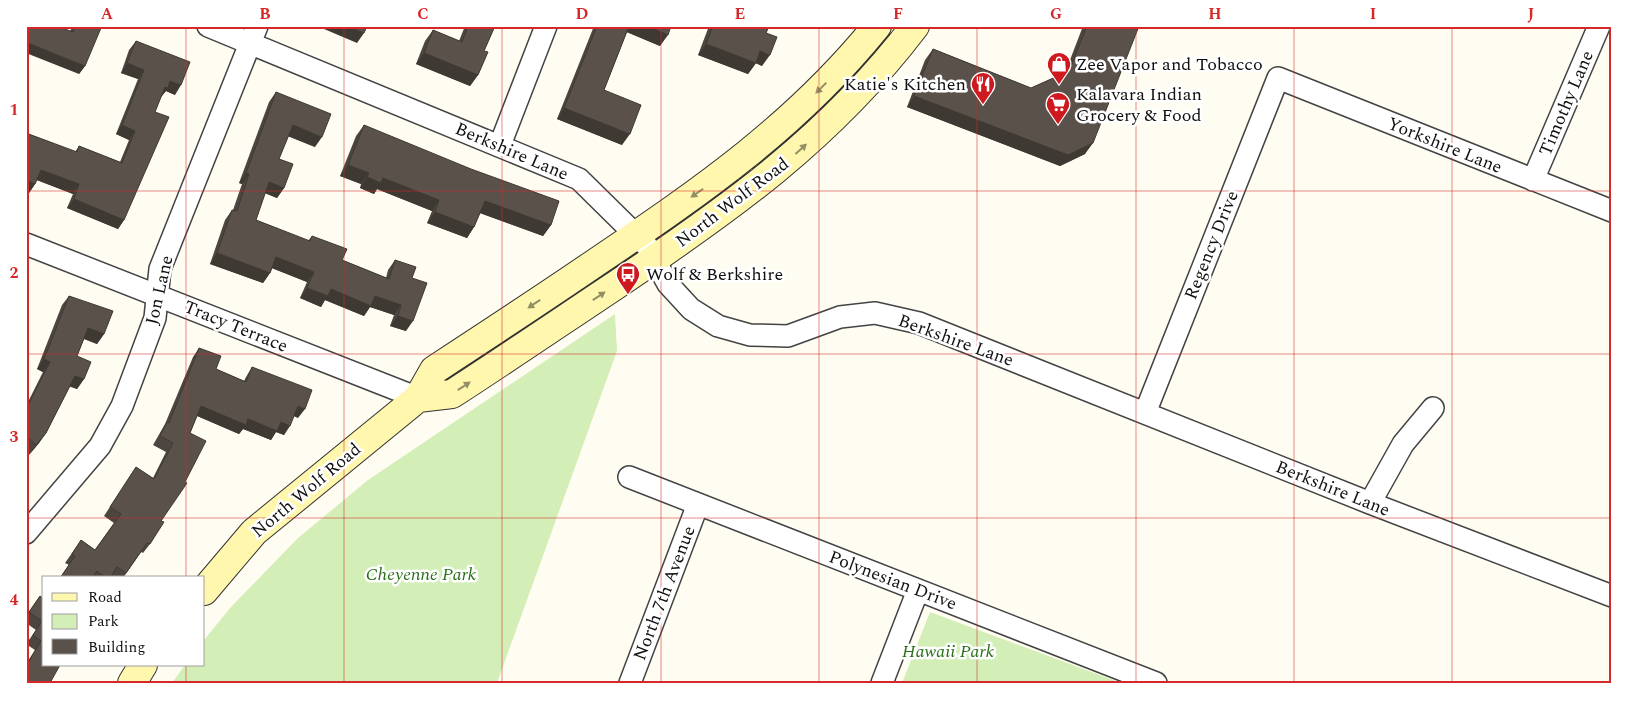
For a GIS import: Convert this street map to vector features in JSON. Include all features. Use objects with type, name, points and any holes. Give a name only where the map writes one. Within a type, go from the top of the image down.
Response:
[{"type":"main road","name":"North Wolf Road","points":[[205,590],[254,532],[418,398],[434,370],[700,192],[776,132],[832,77],[877,26]]},
{"type":"main road","name":"North Wolf Road","points":[[418,398],[452,394],[720,214],[795,154],[866,85],[915,26]]},
{"type":"main road","points":[[132,683],[142,666]]},
{"type":"street","name":"Berkshire Lane","points":[[208,26],[254,35],[580,179],[647,246],[668,284],[691,308],[718,326],[750,335],[788,336],[840,317],[875,313],[919,323],[1370,503],[1612,596]]},
{"type":"street","points":[[500,145],[546,26]]},
{"type":"street","name":"Timothy Lane","points":[[1533,180],[1599,26]]},
{"type":"street","name":"Jon Lane","points":[[26,533],[100,446],[122,406],[155,318],[159,295],[160,269],[254,35]]},
{"type":"street","name":"Yorkshire Lane","points":[[1278,78],[1612,212]]},
{"type":"street","name":"Regency Drive","points":[[1145,413],[1278,78]]},
{"type":"street","name":"Tracy Terrace","points":[[26,244],[418,398]]},
{"type":"street","points":[[1370,503],[1403,444],[1433,408]]},
{"type":"street","name":"Polynesian Drive","points":[[629,477],[1143,680]]},
{"type":"street","name":"North 7th Avenue","points":[[630,683],[698,504]]},
{"type":"street","points":[[882,683],[918,590]]},
{"type":"green space","name":"Cheyenne Park","points":[[615,314],[617,351],[497,683],[172,683],[184,666],[205,666],[205,639],[231,607],[298,538],[368,480]]},
{"type":"green space","name":"Hawaii Park","points":[[930,612],[1116,681],[902,683]]},
{"type":"building","points":[[26,26],[57,26],[73,32],[75,26],[96,26],[101,28],[85,66],[26,42]]},
{"type":"building","points":[[348,26],[367,26],[364,33]]},
{"type":"building","points":[[468,26],[495,26],[484,51],[488,52],[478,75],[424,53],[433,30],[462,42]]},
{"type":"building","points":[[597,26],[629,26],[604,90],[641,105],[630,134],[564,108]]},
{"type":"building","points":[[647,26],[671,26],[668,35]]},
{"type":"building","points":[[713,26],[769,26],[766,33],[777,37],[770,55],[760,51],[756,63],[706,44]]},
{"type":"building","points":[[1087,26],[1139,26],[1093,143],[1068,155],[914,96],[933,49],[1031,88],[1069,71]]},
{"type":"building","points":[[136,41],[190,62],[181,85],[170,81],[168,88],[165,87],[155,112],[169,117],[124,220],[74,199],[79,184],[41,170],[35,184],[26,180],[26,133],[77,152],[79,146],[122,163],[135,131],[122,125],[144,70],[127,63]]},
{"type":"building","points":[[276,92],[331,114],[322,137],[293,125],[279,159],[293,164],[284,188],[269,182],[256,220],[310,241],[312,236],[347,249],[342,260],[389,279],[395,260],[416,267],[412,278],[427,283],[413,321],[398,316],[401,305],[375,296],[371,306],[331,289],[328,296],[307,288],[314,272],[276,257],[270,273],[217,253],[232,210],[237,211],[249,174],[246,173]]},
{"type":"building","points":[[364,125],[471,169],[559,201],[551,225],[485,201],[474,227],[435,212],[439,200],[383,178],[381,183],[367,177],[369,173],[348,165]]},
{"type":"building","points":[[69,296],[113,311],[104,334],[88,328],[77,356],[91,362],[84,379],[75,376],[46,433],[36,445],[26,436],[26,409],[50,362],[44,359]]},
{"type":"building","points":[[199,348],[221,356],[216,369],[246,382],[252,367],[312,390],[305,409],[298,406],[290,426],[281,422],[277,431],[248,419],[246,425],[201,406],[190,433],[206,441],[185,482],[187,483],[161,521],[164,522],[150,544],[147,543],[126,573],[117,567],[111,576],[103,576],[97,571],[93,576],[61,576],[75,556],[72,554],[81,540],[95,550],[121,514],[110,507],[136,467],[154,479],[173,443],[160,436],[167,422],[169,423]]},
{"type":"building","points":[[40,596],[42,598],[42,621],[29,612]]},
{"type":"building","points":[[42,621],[42,666],[59,666],[50,683],[26,683],[26,666],[41,641],[33,635]]},
{"type":"place","name":"Zee Vapor and Tobacco","points":[[1059,85]]},
{"type":"place","name":"Katie's Kitchen","points":[[983,105]]},
{"type":"place","name":"Kalavara Indian Grocery & Food","points":[[1058,125]]},
{"type":"place","name":"Wolf & Berkshire","points":[[628,295]]}]
